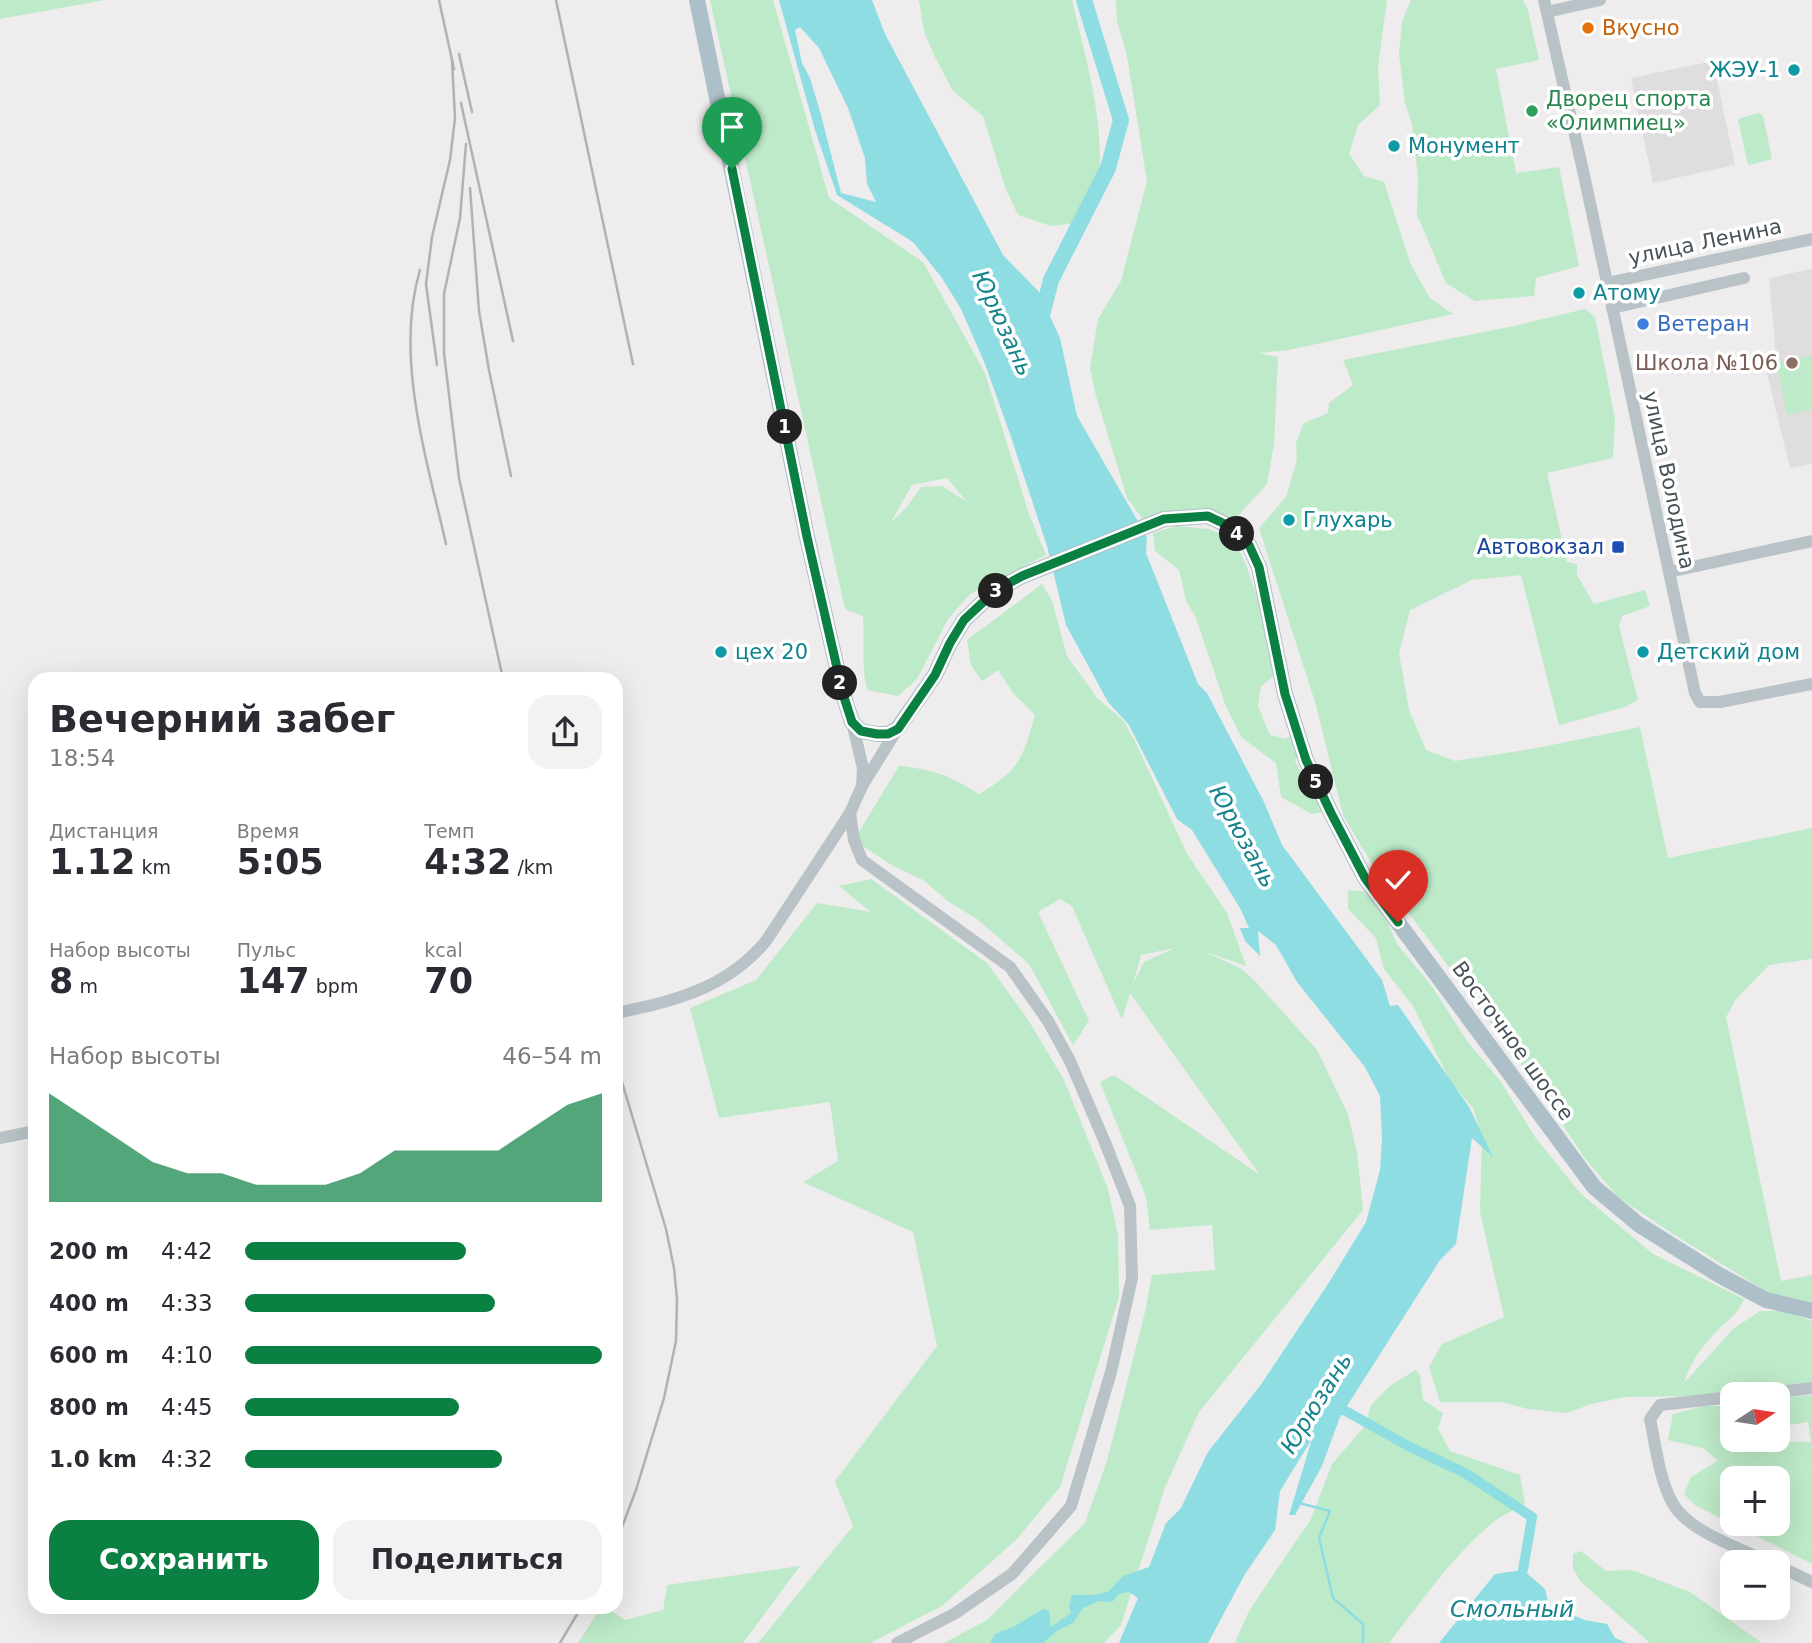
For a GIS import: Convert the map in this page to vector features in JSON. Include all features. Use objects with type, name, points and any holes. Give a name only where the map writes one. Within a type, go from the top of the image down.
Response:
[{"type":"main road","points":[[697,0],[807,537],[843,694],[852,722],[861,731],[888,734],[898,729]]},
{"type":"main road","name":"Восточное шоссе","points":[[898,729],[935,675],[964,620],[995,591],[1022,576],[1164,519],[1208,516],[1229,526],[1249,545],[1259,567],[1285,694],[1306,760],[1365,878],[1594,1187],[1638,1224],[1719,1275],[1766,1300],[1812,1311]]},
{"type":"street","points":[[1546,6],[1600,0]]},
{"type":"street","name":"улица Володина","points":[[1546,6],[1695,693],[1700,702],[1720,702],[1810,685]]},
{"type":"street","name":"улица Ленина","points":[[1607,283],[1812,239]]},
{"type":"street","name":"улица Ленина","points":[[1612,308],[1744,278]]},
{"type":"street","points":[[1669,572],[1812,541]]},
{"type":"street","points":[[852,722],[863,768],[862,786]]},
{"type":"street","name":"Восточное шоссе","points":[[623,1012],[679,1000],[711,985],[754,955],[849,813],[862,786],[898,729]]},
{"type":"street","points":[[849,813],[862,860],[1010,967],[1048,1021],[1070,1061],[1130,1206],[1132,1278],[1111,1372],[1071,1506],[1012,1574],[954,1614],[897,1643]]},
{"type":"street","points":[[0,1138],[28,1132]]},
{"type":"street","points":[[1790,1391],[1812,1388]]},
{"type":"street","points":[[1720,1398],[1660,1405],[1650,1419],[1660,1467],[1674,1507],[1698,1528],[1744,1550]]},
{"type":"street","points":[[1790,1572],[1812,1582]]},
{"type":"shaded area","points":[[1713,61],[1735,165],[1653,183],[1631,78]]},
{"type":"shaded area","name":"Школа №106","points":[[1812,269],[1812,464],[1790,468],[1766,369],[1776,356],[1769,278]]},
{"type":"green space","points":[[0,0],[105,0],[0,19]]},
{"type":"green space","points":[[710,0],[773,0],[829,198],[923,262],[985,373],[1029,514],[1046,555],[970,594],[948,619],[917,679],[898,696],[867,690],[863,616],[845,609]],"holes":[[[947,478],[967,502],[942,486],[921,487],[907,507],[891,522],[912,485]]]},
{"type":"green space","points":[[919,0],[1072,0],[1094,96],[1100,145],[1097,192],[1085,222],[1051,226],[1018,215],[1005,187],[983,116],[953,91],[924,31]]},
{"type":"green space","points":[[1116,0],[1387,0],[1378,67],[1380,105],[1358,125],[1349,154],[1364,176],[1384,182],[1411,265],[1430,298],[1453,314],[1289,350],[1258,353],[1278,357],[1274,444],[1267,484],[1235,519],[1218,514],[1145,522],[1127,498],[1096,396],[1090,368],[1098,319],[1121,281],[1147,181],[1127,56],[1117,21]]},
{"type":"green space","points":[[1411,0],[1523,0],[1528,10],[1539,60],[1496,69],[1516,173],[1559,167],[1579,266],[1536,278],[1534,296],[1475,301],[1446,283],[1417,215],[1418,176],[1399,54],[1402,22]]},
{"type":"green space","points":[[1758,113],[1763,116],[1772,159],[1749,165],[1738,119]]},
{"type":"green space","points":[[1585,309],[1595,317],[1615,419],[1613,458],[1547,473],[1567,562],[1577,564],[1577,575],[1594,604],[1645,590],[1650,606],[1622,616],[1619,626],[1638,700],[1625,707],[1559,725],[1521,575],[1472,580],[1410,610],[1399,653],[1409,710],[1426,750],[1455,761],[1640,727],[1668,858],[1812,828],[1812,959],[1769,965],[1736,999],[1726,1017],[1781,1281],[1812,1275],[1812,1304],[1769,1293],[1618,1197],[1584,1157],[1532,1078],[1372,864],[1343,815],[1316,705],[1259,528],[1286,497],[1297,460],[1296,443],[1304,423],[1328,413],[1329,403],[1353,385],[1343,360]]},
{"type":"green space","points":[[1812,355],[1812,409],[1787,415],[1776,363]]},
{"type":"green space","points":[[1177,526],[1209,529],[1234,539],[1246,565],[1282,670],[1261,686],[1258,706],[1270,735],[1286,739],[1296,730],[1302,746],[1295,761],[1307,784],[1314,786],[1323,812],[1312,814],[1281,797],[1276,763],[1241,737],[1225,704],[1196,618],[1186,600],[1179,570],[1155,551],[1153,533]]},
{"type":"green space","points":[[1042,584],[1052,601],[1067,656],[1097,698],[1123,720],[1187,854],[1227,913],[1246,966],[1203,951],[1240,968],[1255,981],[1317,1050],[1348,1114],[1357,1153],[1363,1210],[1199,1412],[1165,1487],[1121,1625],[1104,1643],[944,1643],[987,1620],[1085,1523],[1107,1461],[1152,1275],[1215,1270],[1212,1225],[1150,1230],[1146,1197],[1100,1082],[1114,1075],[1260,1175],[1130,993],[1122,1020],[1072,906],[1060,899],[1038,912],[1089,1021],[1073,1045],[1029,964],[977,919],[949,902],[923,880],[893,866],[854,840],[899,766],[941,774],[979,794],[1003,778],[1018,762],[1035,715],[1013,693],[998,670],[982,681],[971,665],[967,640]],"holes":[[[1175,948],[1144,962],[1133,984],[1141,955]]]},
{"type":"green space","points":[[871,879],[987,963],[1027,1018],[1064,1080],[1108,1189],[1118,1235],[1119,1297],[1060,1487],[1017,1539],[942,1606],[870,1643],[758,1643],[853,1526],[835,1481],[937,1346],[913,1232],[803,1182],[838,1161],[830,1102],[719,1118],[690,1008],[756,980],[817,903],[871,912],[839,886]]},
{"type":"green space","points":[[1348,890],[1366,892],[1388,923],[1397,944],[1431,985],[1467,1041],[1501,1082],[1535,1137],[1581,1194],[1653,1254],[1744,1299],[1737,1312],[1698,1353],[1684,1383],[1733,1329],[1760,1311],[1784,1311],[1812,1321],[1812,1382],[1790,1385],[1790,1382],[1720,1382],[1720,1393],[1625,1397],[1591,1404],[1567,1413],[1528,1409],[1502,1402],[1440,1402],[1429,1367],[1442,1344],[1504,1317],[1480,1212],[1482,1137],[1473,1108],[1450,1081],[1413,1006],[1384,969],[1376,938],[1348,909]]},
{"type":"green space","points":[[1416,1370],[1420,1375],[1423,1400],[1443,1413],[1438,1429],[1450,1451],[1520,1475],[1525,1504],[1492,1523],[1477,1536],[1437,1580],[1389,1643],[1235,1643],[1249,1611],[1311,1519],[1332,1464],[1365,1426],[1371,1405],[1391,1385]]},
{"type":"green space","points":[[1812,1395],[1812,1564],[1790,1553],[1790,1550],[1784,1550],[1757,1536],[1790,1536],[1790,1466],[1720,1466],[1720,1518],[1695,1505],[1684,1494],[1691,1477],[1718,1461],[1703,1448],[1668,1440],[1673,1414],[1704,1406],[1720,1406],[1720,1452],[1790,1452],[1790,1441],[1811,1442],[1808,1422],[1790,1425],[1790,1397]]},
{"type":"green space","points":[[1581,1551],[1606,1571],[1632,1570],[1690,1592],[1720,1613],[1720,1620],[1730,1620],[1762,1643],[1650,1643],[1580,1581],[1573,1568],[1573,1554]]},
{"type":"green space","points":[[800,1566],[743,1643],[578,1643],[597,1614],[616,1614],[625,1620],[663,1610],[667,1585]]},
{"type":"water","name":"Юрюзань","points":[[779,0],[872,0],[885,34],[1003,255],[1039,292],[1060,338],[1077,416],[1147,537],[1146,553],[1198,684],[1207,693],[1264,802],[1282,845],[1382,980],[1390,1006],[1398,1005],[1469,1107],[1493,1157],[1472,1138],[1456,1244],[1440,1260],[1340,1417],[1322,1466],[1295,1515],[1289,1515],[1312,1439],[1280,1491],[1275,1530],[1245,1574],[1208,1643],[1119,1643],[1138,1598],[1129,1592],[1119,1594],[1112,1602],[1099,1601],[1083,1608],[1073,1623],[1057,1631],[1043,1643],[990,1643],[995,1634],[1015,1626],[1043,1609],[1049,1611],[1051,1627],[1071,1613],[1069,1606],[1072,1595],[1108,1592],[1123,1576],[1149,1567],[1166,1523],[1181,1508],[1208,1452],[1260,1386],[1366,1222],[1380,1170],[1380,1096],[1365,1067],[1297,982],[1276,945],[1258,931],[1260,956],[1245,941],[1240,928],[1249,928],[1240,908],[1192,830],[1177,819],[1129,725],[1108,702],[1066,625],[1047,546],[1010,434],[985,364],[961,309],[942,278],[913,242],[837,195],[815,130]],"holes":[[[800,27],[819,48],[848,108],[865,158],[867,184],[876,202],[841,193],[810,78],[802,63],[795,30]]]},
{"type":"water","name":"Смольный","points":[[1523,1570],[1545,1589],[1549,1606],[1585,1620],[1607,1624],[1615,1638],[1627,1643],[1439,1643],[1495,1574]]},
{"type":"waterway","points":[[1040,323],[1051,280],[1108,168],[1121,120],[1084,0]]},
{"type":"waterway","name":"Юрюзань","points":[[1333,1404],[1410,1447],[1465,1473],[1532,1517],[1523,1570]]},
{"type":"waterway","name":"Смольный","points":[[1299,1503],[1330,1511],[1319,1538],[1333,1598],[1363,1624],[1363,1643]]},
{"type":"railway","points":[[439,0],[454,69]]},
{"type":"railway","points":[[556,0],[633,364]]},
{"type":"railway","points":[[459,54],[472,112]]},
{"type":"railway","points":[[437,365],[426,284],[432,237],[450,160],[455,118],[452,60]]},
{"type":"railway","points":[[461,103],[513,341]]},
{"type":"railway","points":[[466,144],[460,218],[444,294],[444,353],[459,478],[501,672]]},
{"type":"railway","points":[[470,188],[479,311],[511,476]]},
{"type":"railway","points":[[420,270],[410,337],[412,372],[416,408],[446,544]]},
{"type":"railway","points":[[623,1085],[666,1229],[677,1299],[676,1341],[664,1398],[623,1524]]},
{"type":"railway","points":[[560,1643],[577,1614]]},
{"type":"place","name":"Вкусно","points":[[1588,28]]},
{"type":"place","name":"ЖЭУ-1","points":[[1794,70]]},
{"type":"place","name":"Дворец спорта «Олимпиец»","points":[[1532,111]]},
{"type":"place","name":"Монумент","points":[[1394,146]]},
{"type":"place","name":"Атому","points":[[1579,293]]},
{"type":"place","name":"Ветеран","points":[[1643,324]]},
{"type":"place","name":"Школа №106","points":[[1792,363]]},
{"type":"place","name":"Глухарь","points":[[1289,520]]},
{"type":"place","name":"Автовокзал","points":[[1618,547]]},
{"type":"place","name":"цех 20","points":[[721,652]]},
{"type":"place","name":"Детский дом","points":[[1643,652]]},
{"type":"route","points":[[732,169],[807,537],[843,694],[852,722],[861,731],[877,734],[888,734],[898,729],[935,675],[964,620],[995,591],[1022,576],[1164,519],[1208,516],[1229,526],[1249,545],[1259,567],[1285,694],[1306,760],[1365,878],[1398,922]]}]
